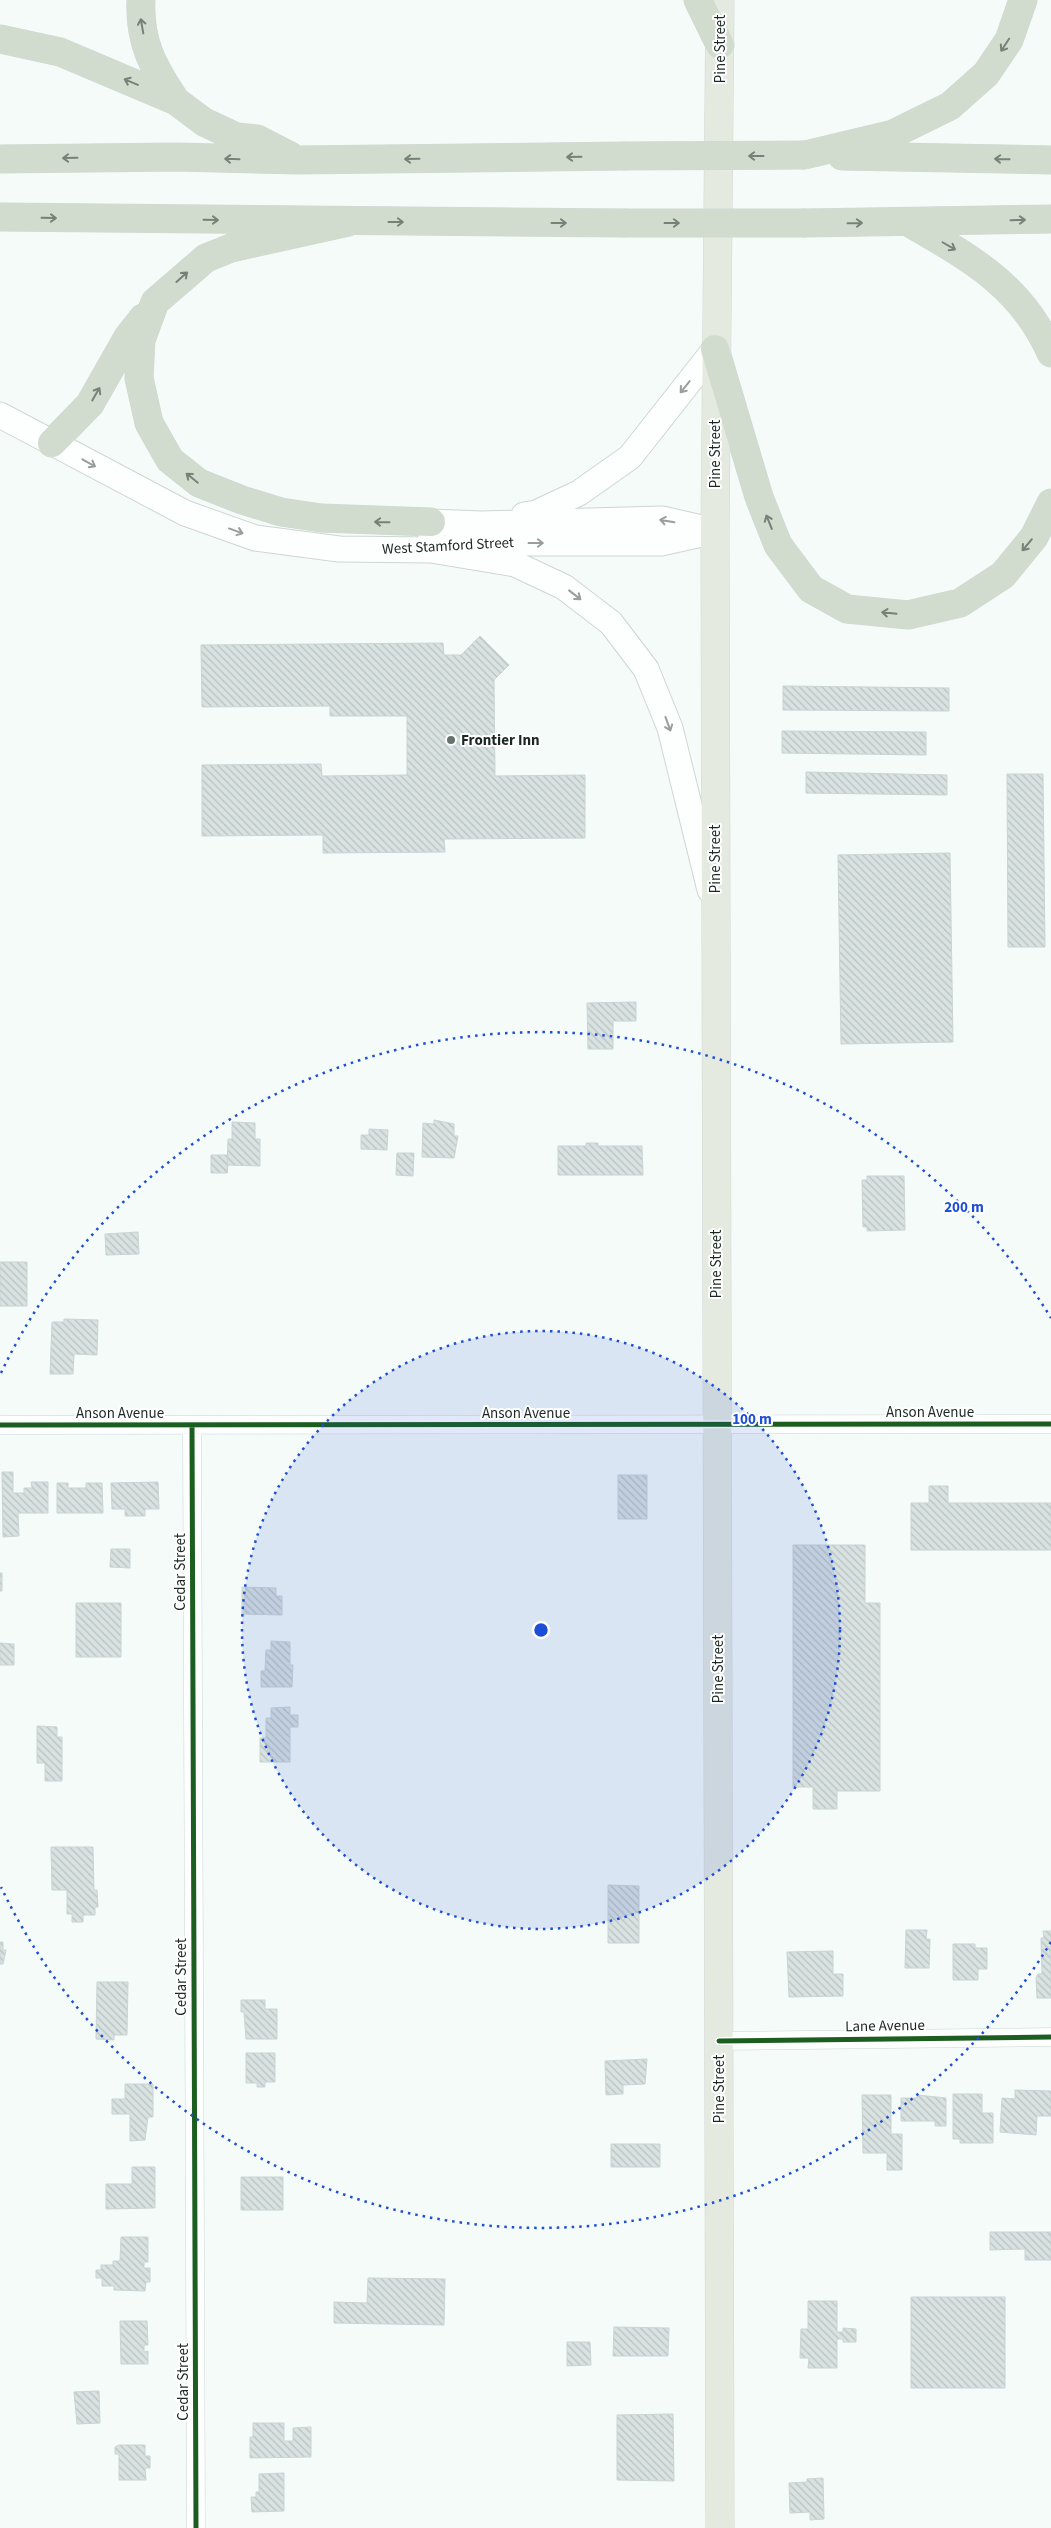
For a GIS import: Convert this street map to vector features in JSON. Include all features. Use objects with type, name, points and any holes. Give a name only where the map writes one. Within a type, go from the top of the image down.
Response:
[{"type":"highway","points":[[142,0],[140,19],[146,50],[156,72],[176,101]]},
{"type":"highway","points":[[698,0],[720,45]]},
{"type":"highway","points":[[805,155],[893,134],[950,106],[986,74],[1000,54],[1009,40],[1023,0]]},
{"type":"highway","points":[[0,39],[60,52],[176,101],[204,122],[236,137],[257,140],[298,160]]},
{"type":"highway","points":[[0,159],[178,157],[298,160],[805,155],[1051,160]]},
{"type":"highway","points":[[0,217],[348,222],[623,223],[806,223],[1051,219]]},
{"type":"highway","points":[[52,443],[90,404],[128,337],[155,302],[199,263],[222,251],[348,222]]},
{"type":"highway","points":[[906,222],[965,255],[998,279],[1024,306],[1042,334],[1051,353]]},
{"type":"highway","points":[[155,302],[141,340],[139,378],[149,423],[170,460],[199,484],[281,512],[364,522],[431,522]]},
{"type":"highway","points":[[716,349],[759,497],[778,545],[811,588],[847,609],[908,615],[960,603],[1003,575],[1034,538],[1051,503]]},
{"type":"main road","name":"Pine Street","points":[[720,0],[715,531],[720,2528]]},
{"type":"main road","points":[[481,524],[536,513],[579,493],[630,457],[716,349]]},
{"type":"main road","name":"West Stamford Street","points":[[0,415],[185,513],[255,538],[339,549],[431,550],[480,543],[661,543],[715,531]]},
{"type":"main road","points":[[715,531],[662,519],[481,524],[431,522],[431,550],[515,564],[564,587],[611,623],[646,669],[670,728],[715,912]]},
{"type":"street","name":"Anson Avenue","points":[[0,1426],[1051,1424]]},
{"type":"street","name":"Cedar Street","points":[[192,1425],[196,2528]]},
{"type":"street","name":"Lane Avenue","points":[[719,2041],[1051,2037]]},
{"type":"building","name":"Frontier Inn","points":[[480,636],[509,665],[494,680],[495,776],[585,775],[585,838],[444,839],[445,852],[323,853],[323,835],[202,836],[202,765],[321,764],[322,776],[407,775],[407,716],[330,716],[330,706],[202,707],[201,645],[443,643],[444,655],[461,655]]},
{"type":"building","points":[[783,686],[949,688],[949,711],[783,710]]},
{"type":"building","points":[[782,731],[926,732],[926,755],[782,753]]},
{"type":"building","points":[[806,772],[947,775],[947,795],[806,793]]},
{"type":"building","points":[[1007,774],[1043,774],[1045,947],[1008,947]]},
{"type":"building","points":[[950,853],[953,1042],[841,1044],[838,855]]},
{"type":"building","points":[[636,1002],[636,1021],[613,1021],[613,1049],[588,1049],[587,1003]]},
{"type":"building","points":[[434,1120],[454,1124],[454,1136],[458,1136],[454,1158],[422,1157],[423,1123],[434,1124]]},
{"type":"building","points":[[232,1122],[255,1123],[255,1139],[260,1139],[260,1166],[228,1165],[227,1173],[228,1139],[232,1139]]},
{"type":"building","points":[[369,1129],[388,1130],[387,1150],[361,1149],[361,1135],[369,1135]]},
{"type":"building","points":[[586,1143],[598,1143],[598,1146],[642,1146],[643,1175],[558,1175],[558,1146],[586,1146]]},
{"type":"building","points":[[397,1153],[414,1153],[413,1176],[396,1175]]},
{"type":"building","points":[[211,1155],[228,1155],[227,1173],[211,1173]]},
{"type":"building","points":[[867,1176],[904,1176],[905,1230],[867,1231],[867,1227],[863,1227],[862,1180],[867,1180]]},
{"type":"building","points":[[138,1232],[139,1254],[106,1255],[105,1234]]},
{"type":"building","points":[[0,1262],[27,1262],[27,1306],[0,1306]]},
{"type":"building","points":[[64,1319],[98,1320],[97,1355],[74,1354],[73,1374],[50,1374],[52,1322],[64,1322]]},
{"type":"building","points":[[2,1472],[13,1472],[13,1493],[24,1493],[24,1488],[32,1488],[31,1482],[48,1482],[48,1513],[18,1513],[19,1536],[3,1537]]},
{"type":"building","points":[[618,1475],[647,1475],[647,1519],[618,1519]]},
{"type":"building","points":[[158,1482],[159,1509],[145,1509],[145,1516],[125,1516],[125,1509],[112,1509],[111,1483]]},
{"type":"building","points":[[57,1483],[68,1483],[68,1488],[86,1488],[86,1483],[102,1483],[103,1513],[57,1513]]},
{"type":"building","points":[[929,1486],[948,1486],[948,1503],[1051,1503],[1051,1550],[911,1550],[911,1503],[929,1503]]},
{"type":"building","points":[[793,1545],[865,1545],[865,1603],[880,1603],[880,1791],[837,1791],[837,1809],[813,1809],[813,1787],[793,1787]]},
{"type":"building","points":[[111,1549],[130,1549],[130,1568],[110,1567]]},
{"type":"building","points":[[0,1573],[2,1573],[2,1591],[0,1591]]},
{"type":"building","points":[[242,1587],[276,1588],[276,1596],[282,1596],[282,1615],[242,1614]]},
{"type":"building","points":[[76,1603],[121,1603],[121,1657],[76,1657]]},
{"type":"building","points":[[271,1641],[290,1642],[290,1665],[293,1665],[292,1687],[261,1687],[261,1671],[265,1671],[266,1650],[271,1650]]},
{"type":"building","points":[[0,1643],[14,1644],[14,1665],[0,1665]]},
{"type":"building","points":[[290,1707],[290,1715],[298,1715],[298,1727],[290,1727],[290,1762],[260,1762],[260,1738],[266,1738],[266,1718],[271,1718],[271,1708]]},
{"type":"building","points":[[37,1726],[57,1727],[57,1737],[62,1737],[62,1781],[45,1781],[45,1763],[37,1763]]},
{"type":"building","points":[[51,1847],[93,1847],[94,1890],[97,1890],[98,1907],[95,1907],[95,1915],[83,1915],[83,1922],[72,1922],[72,1914],[67,1914],[67,1890],[52,1890]]},
{"type":"building","points":[[608,1885],[639,1886],[639,1943],[608,1943]]},
{"type":"building","points":[[906,1930],[927,1930],[926,1939],[930,1939],[929,1968],[905,1968]]},
{"type":"building","points":[[1043,1931],[1051,1931],[1051,1998],[1037,1998],[1036,1978],[1038,1974],[1042,1974],[1041,1938],[1044,1938]]},
{"type":"building","points":[[0,1942],[3,1942],[3,1950],[6,1950],[3,1964],[0,1964]]},
{"type":"building","points":[[953,1944],[975,1944],[975,1948],[987,1948],[987,1969],[978,1969],[978,1980],[953,1980]]},
{"type":"building","points":[[833,1951],[833,1974],[843,1974],[843,1996],[789,1997],[787,1952]]},
{"type":"building","points":[[97,1982],[128,1982],[127,2035],[114,2035],[114,2040],[96,2039]]},
{"type":"building","points":[[241,2000],[265,2000],[265,2009],[277,2009],[277,2039],[246,2039],[244,2012],[241,2012]]},
{"type":"building","points":[[246,2053],[275,2053],[275,2082],[265,2082],[265,2087],[257,2087],[257,2083],[246,2083]]},
{"type":"building","points":[[647,2059],[645,2084],[623,2085],[623,2094],[606,2095],[605,2061]]},
{"type":"building","points":[[125,2084],[153,2084],[153,2117],[148,2117],[145,2140],[130,2141],[130,2114],[112,2114],[112,2099],[125,2099]]},
{"type":"building","points":[[1015,2090],[1051,2091],[1051,2116],[1037,2116],[1036,2135],[1000,2132],[1002,2098],[1015,2099]]},
{"type":"building","points":[[953,2094],[982,2094],[982,2113],[993,2113],[993,2143],[960,2143],[960,2139],[953,2139]]},
{"type":"building","points":[[862,2095],[891,2095],[891,2134],[902,2134],[902,2170],[887,2170],[887,2153],[863,2153]]},
{"type":"building","points":[[917,2095],[946,2098],[946,2126],[935,2126],[935,2121],[901,2121],[901,2098],[917,2098]]},
{"type":"building","points":[[611,2144],[660,2144],[660,2167],[611,2167]]},
{"type":"building","points":[[132,2167],[155,2167],[155,2208],[106,2209],[106,2184],[132,2184]]},
{"type":"building","points":[[241,2177],[283,2177],[283,2210],[241,2210]]},
{"type":"building","points":[[990,2232],[1051,2232],[1051,2260],[1025,2260],[1025,2249],[990,2250]]},
{"type":"building","points":[[121,2237],[148,2237],[148,2262],[144,2262],[144,2268],[150,2268],[150,2282],[146,2282],[145,2291],[114,2290],[114,2286],[102,2286],[102,2278],[96,2278],[96,2270],[101,2270],[101,2265],[113,2265],[113,2261],[120,2261]]},
{"type":"building","points":[[368,2278],[445,2279],[444,2325],[334,2323],[334,2302],[367,2303]]},
{"type":"building","points":[[911,2297],[1005,2297],[1005,2388],[911,2388]]},
{"type":"building","points":[[808,2301],[837,2301],[837,2332],[843,2332],[843,2328],[856,2329],[856,2342],[843,2342],[843,2339],[837,2339],[837,2368],[808,2368],[809,2358],[800,2358],[801,2329],[808,2329]]},
{"type":"building","points":[[120,2321],[147,2321],[148,2345],[144,2345],[144,2352],[148,2351],[148,2364],[121,2364]]},
{"type":"building","points":[[614,2327],[669,2328],[668,2356],[613,2356]]},
{"type":"building","points":[[567,2342],[590,2342],[591,2365],[567,2366]]},
{"type":"building","points":[[99,2391],[100,2423],[77,2424],[74,2392]]},
{"type":"building","points":[[673,2414],[674,2481],[617,2480],[617,2415]]},
{"type":"building","points":[[253,2423],[284,2423],[284,2441],[293,2441],[293,2428],[311,2427],[311,2457],[250,2458],[250,2437],[253,2437]]},
{"type":"building","points":[[119,2445],[145,2445],[145,2456],[150,2456],[150,2468],[145,2468],[146,2480],[119,2480],[119,2454],[115,2454],[115,2447]]},
{"type":"building","points":[[284,2473],[284,2511],[252,2512],[251,2497],[256,2497],[256,2492],[259,2492],[259,2474]]},
{"type":"building","points":[[823,2478],[824,2519],[810,2520],[810,2512],[790,2513],[789,2483],[807,2482],[807,2479]]},
{"type":"cycle path","points":[[0,1425],[1051,1424]]},
{"type":"cycle path","points":[[192,1425],[196,2528]]},
{"type":"cycle path","points":[[719,2041],[1051,2037]]},
{"type":"place","name":"Frontier Inn","points":[[451,740]]}]
